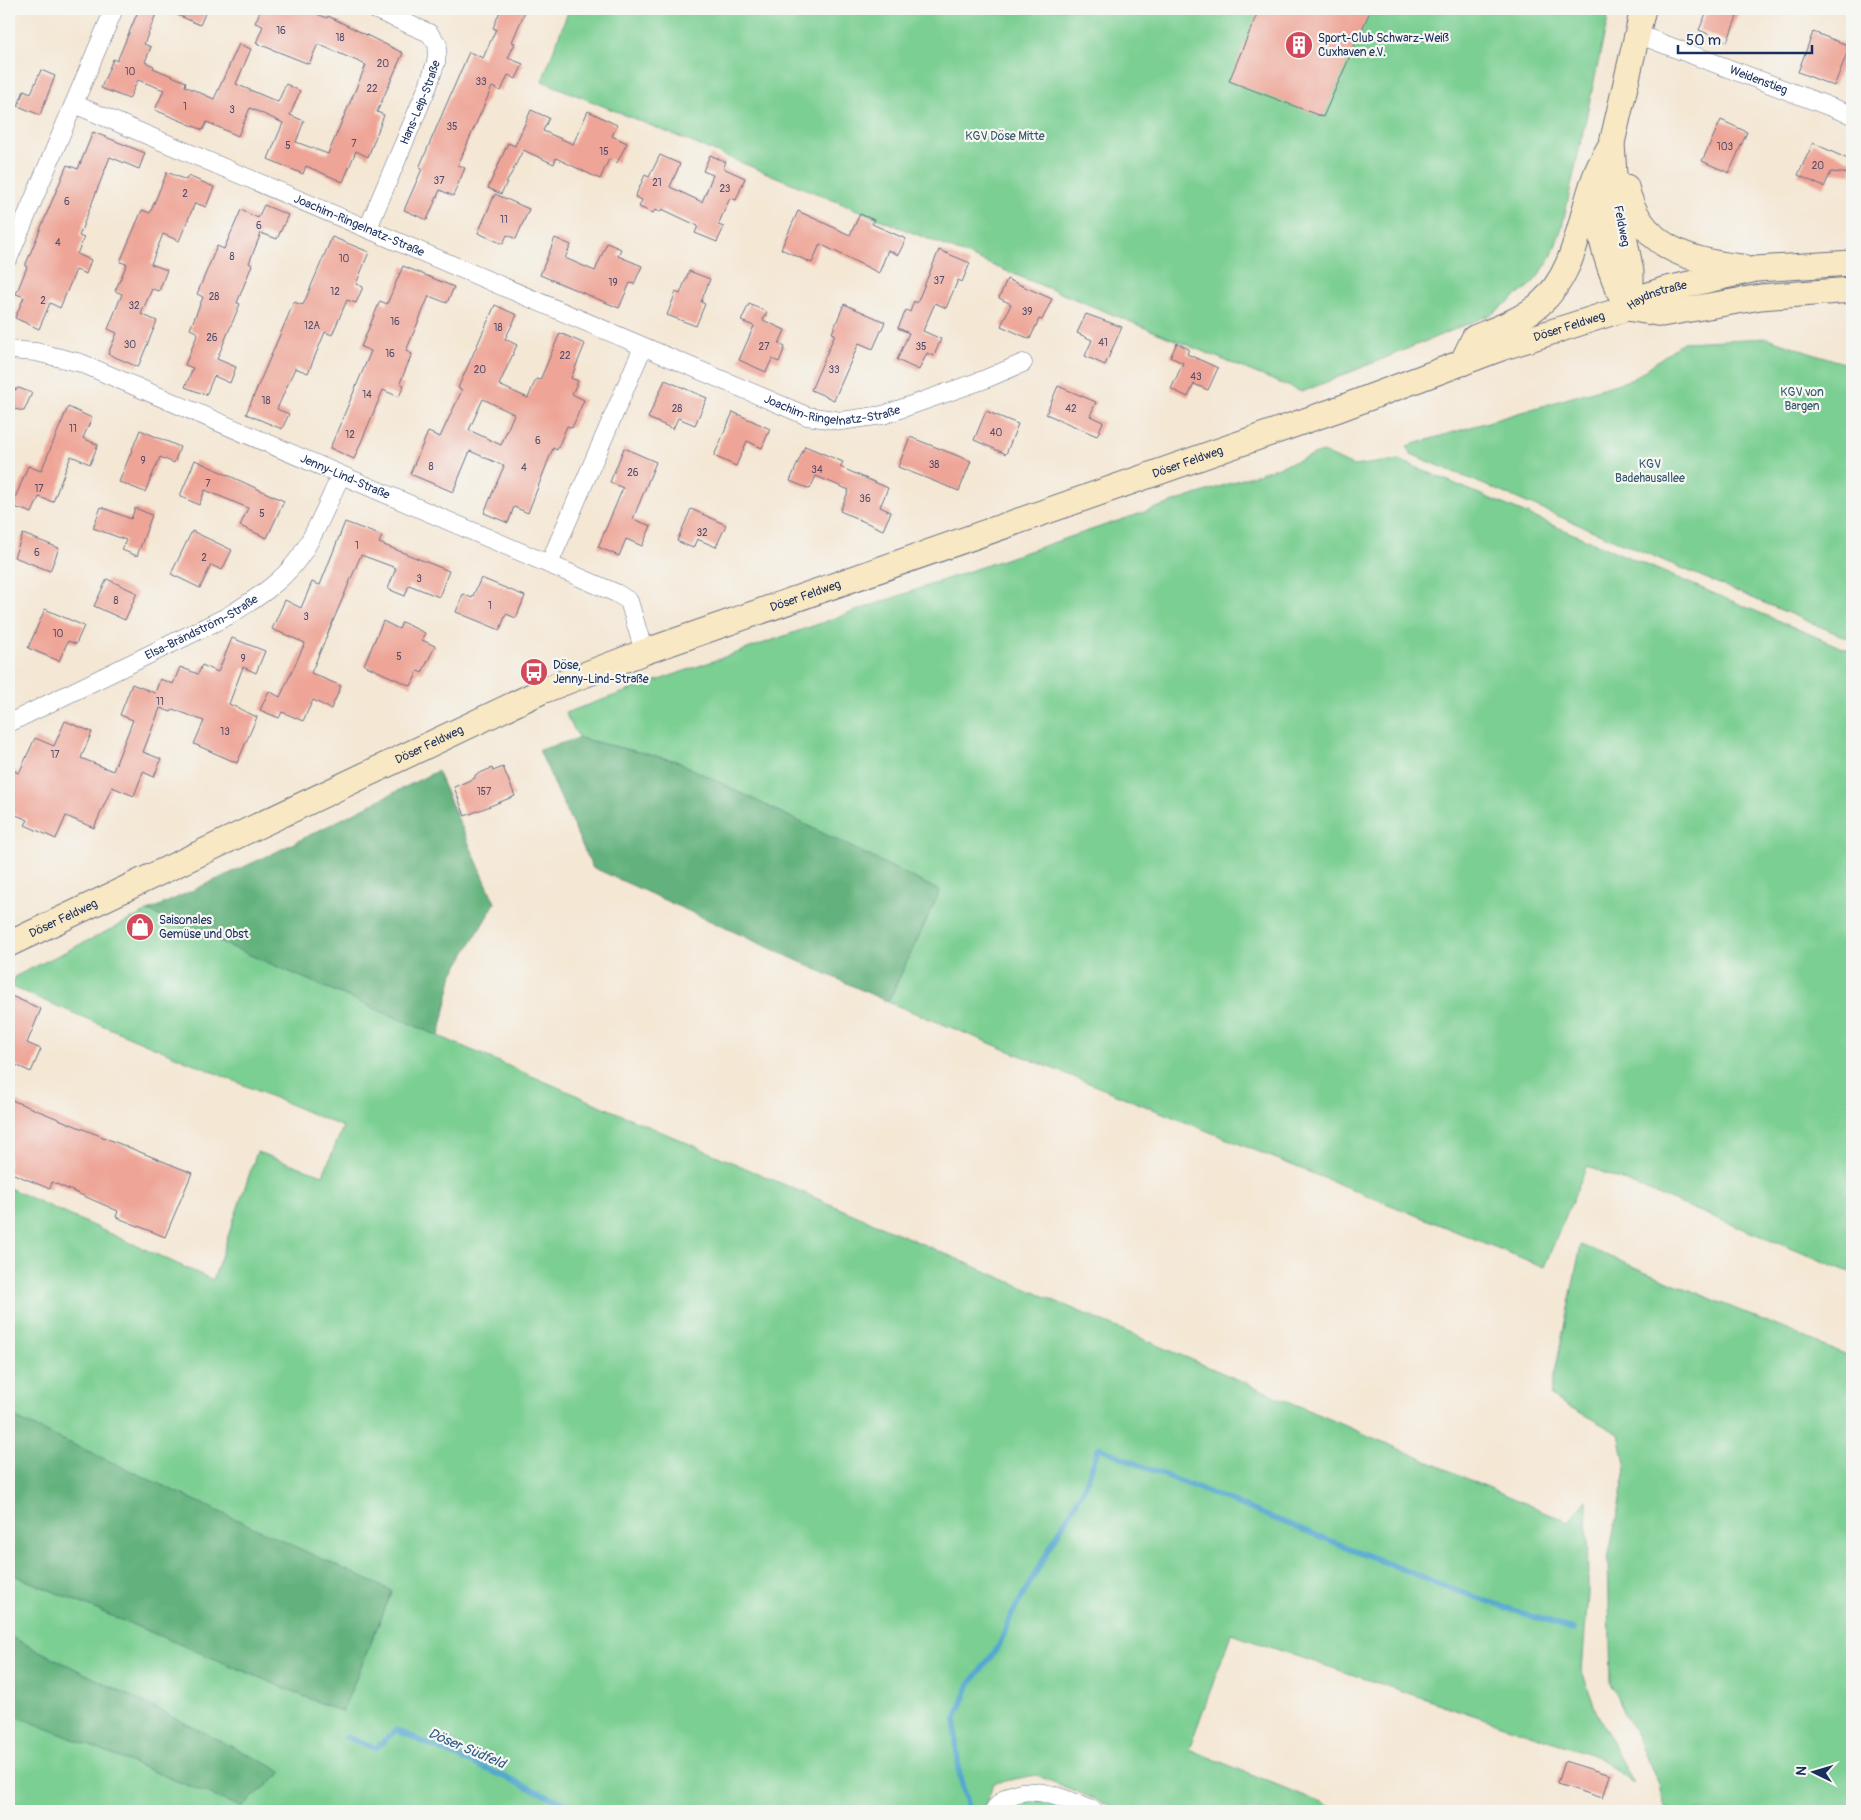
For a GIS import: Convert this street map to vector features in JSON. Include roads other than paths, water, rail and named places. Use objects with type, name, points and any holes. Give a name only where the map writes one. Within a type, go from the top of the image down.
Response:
[{"type":"street","points":[[9,257],[114,9]]},
{"type":"street","name":"Hans-Leip-Straße","points":[[368,228],[428,86],[436,62],[438,45],[429,33],[374,9]]},
{"type":"street","name":"Feldweg","points":[[1627,308],[1631,290],[1631,272],[1615,190],[1612,143],[1643,9]]},
{"type":"street","name":"Weidenstieg","points":[[1638,34],[1852,115]]},
{"type":"street","name":"Joachim-Ringelnatz-Straße","points":[[74,104],[553,306],[643,347],[807,416],[841,421],[892,413],[1023,363]]},
{"type":"street","points":[[1462,362],[1474,338],[1526,314],[1539,305],[1557,285],[1577,242],[1595,176],[1612,143]]},
{"type":"street","points":[[1612,143],[1633,209],[1650,234],[1664,245],[1688,257],[1710,263],[1756,269]]},
{"type":"street","name":"Feldweg","points":[[1595,176],[1597,218],[1603,251],[1627,308]]},
{"type":"street","name":"Haydnstraße","points":[[1627,308],[1643,297],[1663,290],[1756,269],[1852,263]]},
{"type":"street","name":"Haydnstraße","points":[[1627,308],[1662,314],[1761,297],[1852,290]]},
{"type":"street","name":"Döser Feldweg","points":[[9,944],[542,691],[644,652],[1227,449],[1462,362],[1561,328],[1627,308]]},
{"type":"street","points":[[549,564],[643,347]]},
{"type":"street","name":"Jenny-Lind-Straße","points":[[9,350],[36,352],[82,363],[549,564],[629,601],[644,652]]},
{"type":"street","name":"Elsa-Brändström-Straße","points":[[9,723],[228,616],[252,602],[286,573],[300,556],[341,475]]},
{"type":"street","points":[[994,1811],[1009,1796],[1024,1791],[1047,1793],[1094,1811]]},
{"type":"waterway","points":[[969,1811],[960,1777],[956,1745],[956,1718],[970,1684],[999,1646],[1010,1618],[1085,1486],[1099,1447],[1139,1465],[1460,1592],[1574,1629]]},
{"type":"waterway","name":"Döser Südfeld","points":[[346,1737],[376,1748],[396,1730],[583,1811]]},
{"type":"place","name":"Sport-Club Schwarz-Weiß Cuxhaven e.V.","points":[[1299,45]]},
{"type":"place","name":"Döse, Jenny-Lind-Straße","points":[[534,672]]},
{"type":"place","name":"Saisonales Gemüse und Obst","points":[[140,927]]},
{"type":"park label","name":"KGV Döse Mitte","points":[[1005,136]]},
{"type":"park label","name":"KGV von Bargen","points":[[1802,399]]},
{"type":"park label","name":"KGV Badehausallee","points":[[1650,471]]}]
